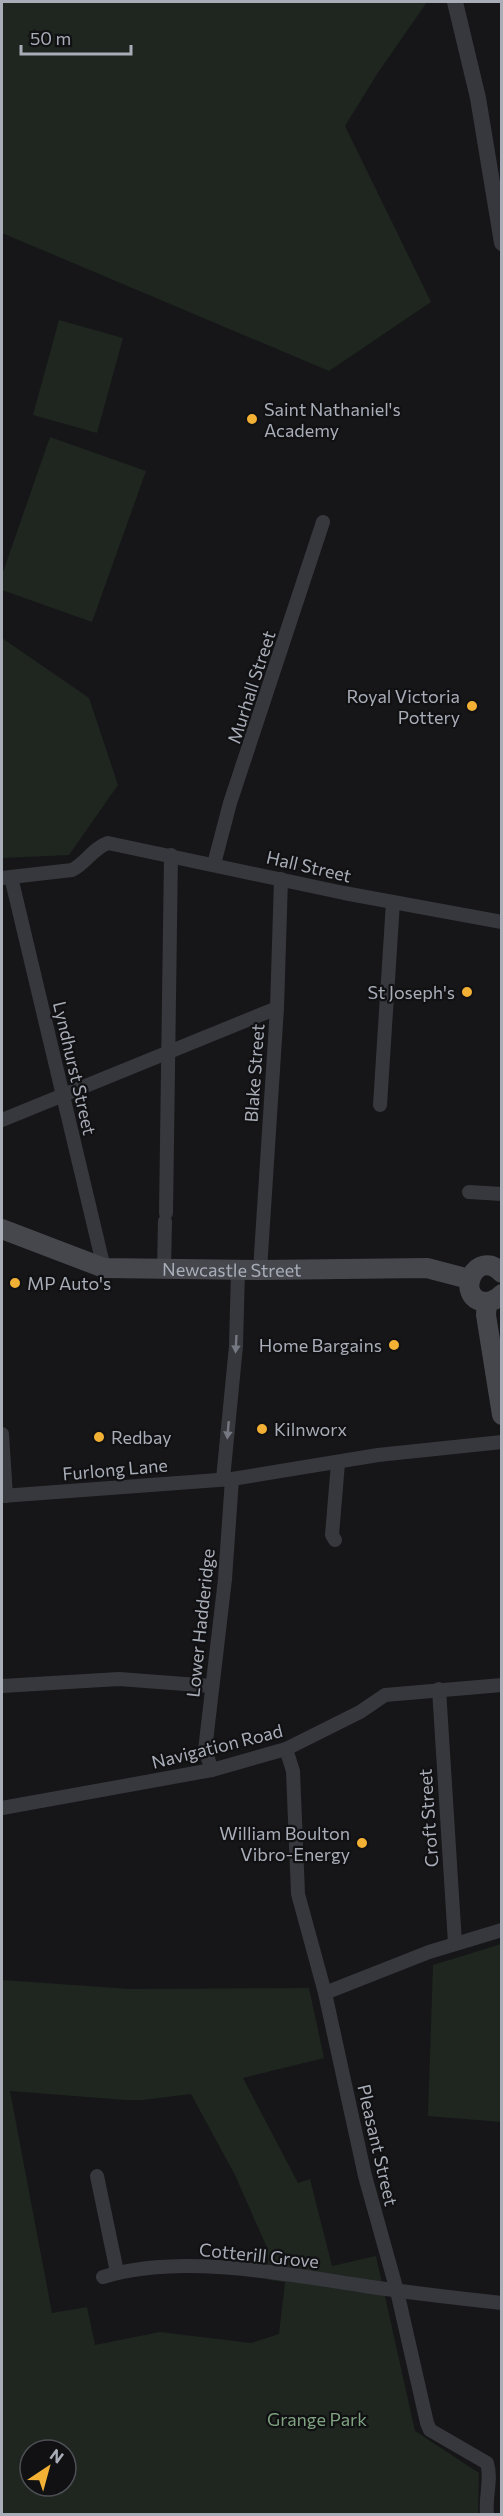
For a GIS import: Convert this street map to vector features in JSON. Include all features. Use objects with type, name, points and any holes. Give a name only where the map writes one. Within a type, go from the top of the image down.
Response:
[{"type":"main road","name":"Newcastle Street","points":[[2,1229],[104,1268],[260,1270],[427,1268],[469,1279]]},
{"type":"main road","points":[[501,1273],[494,1267],[486,1266],[476,1269],[469,1279],[469,1288],[473,1296],[494,1298],[486,1315],[501,1415]]},
{"type":"street","points":[[455,2],[478,98],[501,243]]},
{"type":"street","name":"Murhall Street","points":[[214,864],[230,803],[324,522]]},
{"type":"street","name":"Hall Street","points":[[6,877],[72,870],[81,866],[99,847],[108,843],[501,922]]},
{"type":"street","points":[[164,1269],[170,1052],[171,855]]},
{"type":"street","name":"Lyndhurst Street","points":[[6,877],[64,1096],[104,1268]]},
{"type":"street","name":"Blake Street","points":[[260,1270],[277,1008],[282,879]]},
{"type":"street","points":[[380,1105],[393,902]]},
{"type":"street","points":[[2,1120],[277,1008]]},
{"type":"street","points":[[469,1192],[501,1194]]},
{"type":"street","name":"Lower Hadderidge","points":[[212,1770],[205,1750],[225,1579],[227,1479],[236,1346],[238,1270]]},
{"type":"street","points":[[2,1434],[4,1496]]},
{"type":"street","name":"Furlong Lane","points":[[4,1496],[227,1479],[378,1455],[501,1442]]},
{"type":"street","points":[[335,1540],[332,1535],[338,1463]]},
{"type":"street","points":[[2,1686],[119,1679],[211,1686]]},
{"type":"street","name":"Navigation Road","points":[[2,1808],[212,1770],[286,1749],[360,1712],[385,1695],[501,1685]]},
{"type":"street","name":"Croft Street","points":[[439,1689],[455,1943]]},
{"type":"street","name":"Pleasant Street","points":[[286,1749],[293,1771],[298,1894],[325,1993],[365,2176],[397,2291],[427,2423],[430,2430],[486,2463],[490,2473],[486,2498],[487,2514]]},
{"type":"street","points":[[325,1993],[455,1943],[501,1930]]},
{"type":"street","points":[[97,2176],[117,2272]]},
{"type":"street","name":"Cotterill Grove","points":[[103,2277],[117,2272],[169,2265],[289,2275],[501,2303]]},
{"type":"green space","points":[[2,2],[427,2],[377,74],[345,126],[431,302],[329,371],[2,233]]},
{"type":"green space","points":[[59,320],[123,338],[97,433],[33,415]]},
{"type":"green space","points":[[50,437],[146,471],[92,622],[2,590],[2,575]]},
{"type":"green space","points":[[2,638],[89,698],[118,785],[69,855],[2,858]]},
{"type":"green space","points":[[501,1944],[501,2122],[428,2116],[433,1965]]},
{"type":"green space","name":"Grange Park","points":[[2,1980],[131,1989],[309,1988],[324,2058],[243,2078],[298,2183],[310,2179],[332,2266],[376,2256],[415,2431],[479,2473],[478,2514],[2,2514]],"holes":[[[10,2091],[126,2100],[191,2094],[235,2175],[268,2250],[268,2280],[285,2282],[279,2334],[251,2343],[160,2332],[95,2345],[87,2307],[52,2313]]]},
{"type":"place","name":"Saint Nathaniel's Academy","points":[[252,419]]},
{"type":"place","name":"Royal Victoria Pottery","points":[[472,706]]},
{"type":"place","name":"St Joseph's","points":[[467,992]]},
{"type":"place","name":"MP Auto's","points":[[15,1283]]},
{"type":"place","name":"Home Bargains","points":[[394,1345]]},
{"type":"place","name":"Kilnworx","points":[[262,1429]]},
{"type":"place","name":"Redbay","points":[[99,1437]]},
{"type":"place","name":"William Boulton Vibro-Energy","points":[[362,1843]]}]
